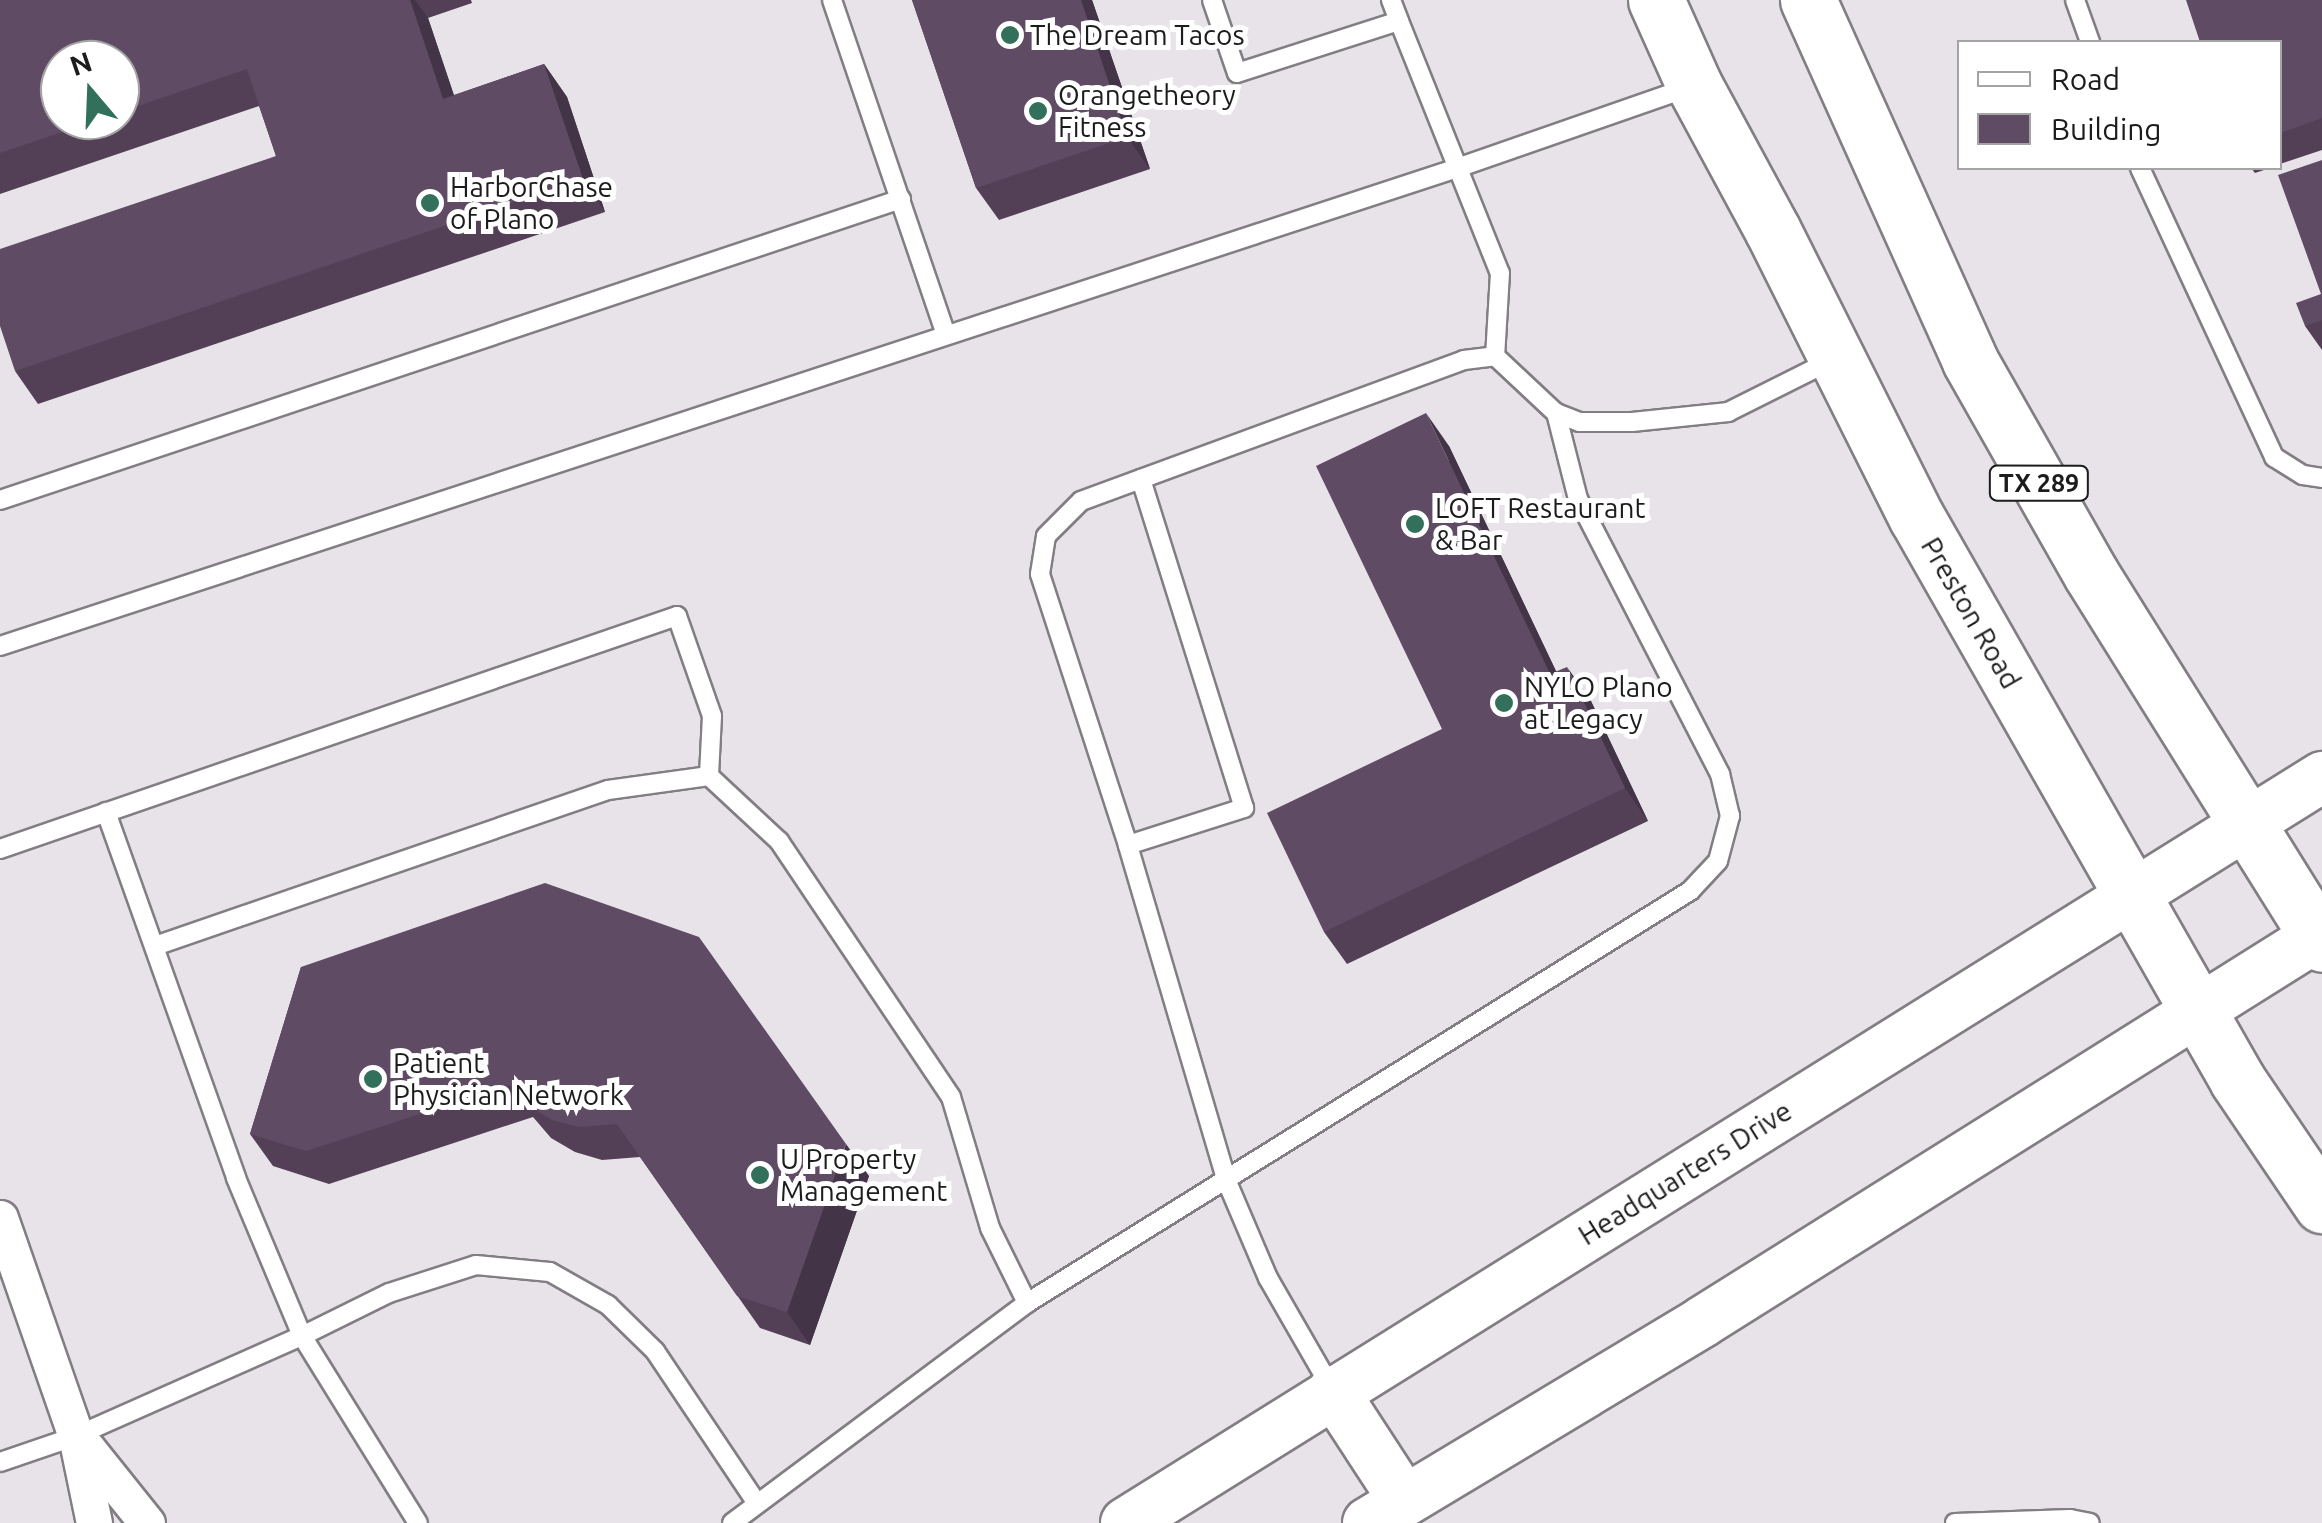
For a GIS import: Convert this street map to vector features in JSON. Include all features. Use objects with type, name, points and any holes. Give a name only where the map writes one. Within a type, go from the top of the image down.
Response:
[{"type":"main road","name":"Preston Road","points":[[1656,0],[1694,85],[1916,518],[2238,1081],[2322,1205]]},
{"type":"main road","name":"TX 289","points":[[1808,0],[1970,361],[2090,574],[2245,825],[2320,938]]},
{"type":"main road","name":"Headquarters Drive","points":[[1126,1523],[2322,776]]},
{"type":"main road","points":[[1334,1391],[1386,1512],[1702,1322],[2198,1010],[2320,938]]},
{"type":"street","points":[[0,1218],[76,1436],[94,1523]]},
{"type":"street","points":[[76,1436],[148,1523]]},
{"type":"lane","points":[[832,0],[946,334]]},
{"type":"lane","points":[[1212,0],[1238,73],[1399,21]]},
{"type":"lane","points":[[1391,0],[1500,273],[1494,356]]},
{"type":"lane","points":[[2075,0],[2089,40]]},
{"type":"lane","points":[[0,646],[1456,168],[1694,85]]},
{"type":"lane","points":[[2141,170],[2274,457],[2303,475],[2322,478]]},
{"type":"lane","points":[[0,500],[900,199]]},
{"type":"lane","points":[[1494,356],[1556,414],[1579,422],[1632,422],[1728,412],[1835,358]]},
{"type":"lane","points":[[1334,1391],[1268,1278],[1227,1182],[1128,845],[1040,574],[1046,536],[1081,501],[1464,360],[1494,356]]},
{"type":"lane","points":[[732,1523],[1028,1303],[1690,891],[1718,861],[1730,816],[1720,774],[1578,499],[1556,414]]},
{"type":"lane","points":[[1128,845],[1244,808],[1141,479]]},
{"type":"lane","points":[[0,849],[677,616],[712,716],[709,776],[779,841],[951,1096],[990,1228],[1028,1303]]},
{"type":"lane","points":[[154,946],[608,790],[709,776]]},
{"type":"lane","points":[[106,812],[236,1178],[302,1336],[418,1523]]},
{"type":"lane","points":[[0,1462],[76,1436],[302,1336],[389,1292],[476,1265],[550,1272],[608,1305],[655,1351],[756,1502]]},
{"type":"lane","points":[[1956,1523],[2070,1519],[2090,1523]]},
{"type":"building","name":"HarborChase of Plano","points":[[0,0],[410,0],[443,99],[544,64],[583,179],[15,371],[0,326],[0,249],[276,156],[247,69],[140,105],[140,40],[40,40],[40,140],[0,153]]},
{"type":"building","points":[[912,0],[1081,0],[1127,137],[976,188]]},
{"type":"building","points":[[2186,0],[2322,0],[2322,118],[2282,132],[2282,40],[2199,40]]},
{"type":"building","points":[[2322,160],[2322,320],[2305,326],[2296,303],[2321,294],[2278,175]]},
{"type":"building","name":"NYLO Plano at Legacy","points":[[1426,413],[1550,674],[1567,667],[1625,788],[1324,932],[1267,813],[1442,729],[1316,466]]},
{"type":"building","points":[[545,883],[699,937],[846,1144],[787,1312],[737,1296],[617,1124],[579,1127],[552,1120],[528,1105],[510,1085],[306,1151],[250,1134],[301,967]]},
{"type":"place","name":"The Dream Tacos","points":[[1010,35]]},
{"type":"place","name":"Orangetheory Fitness","points":[[1038,111]]},
{"type":"place","name":"HarborChase of Plano","points":[[430,203]]},
{"type":"place","name":"LOFT Restaurant & Bar","points":[[1415,524]]},
{"type":"place","name":"NYLO Plano at Legacy","points":[[1504,703]]},
{"type":"place","name":"Patient Physician Network","points":[[373,1079]]},
{"type":"place","name":"U Property Management","points":[[760,1175]]}]
